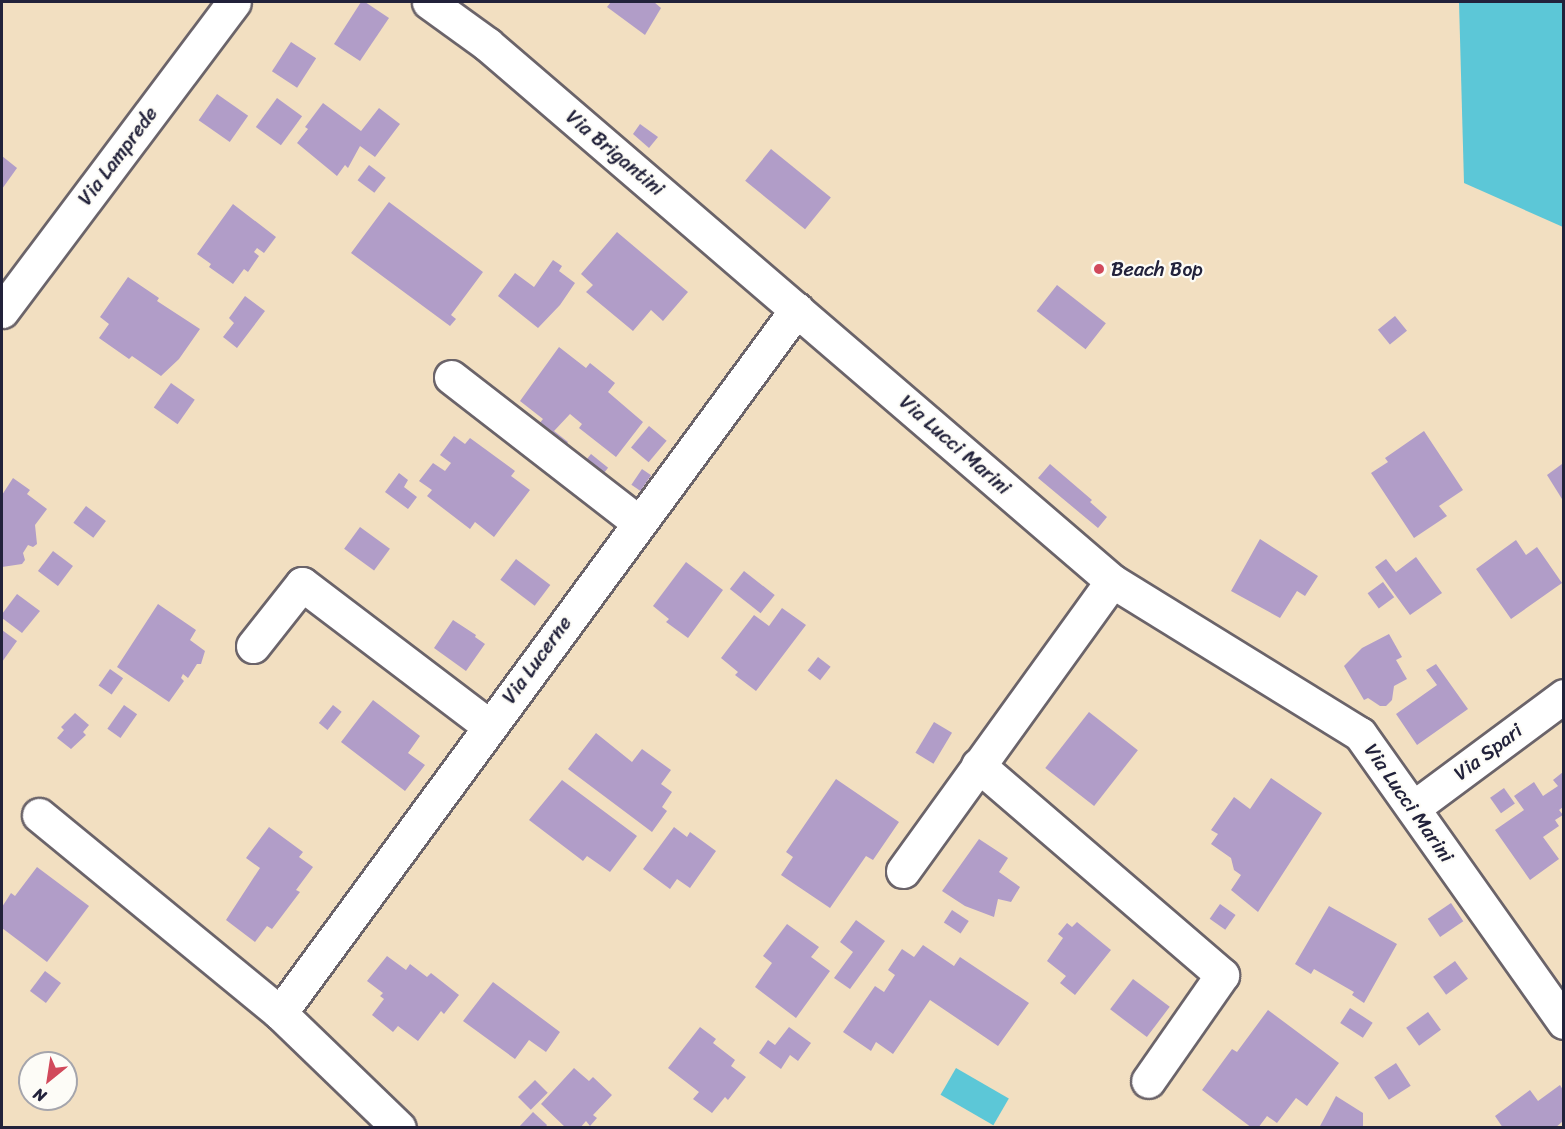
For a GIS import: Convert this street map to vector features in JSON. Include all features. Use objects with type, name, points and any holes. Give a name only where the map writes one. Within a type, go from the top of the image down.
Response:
[{"type":"street","name":"Via Lamprede","points":[[2,311],[234,2]]},
{"type":"street","name":"Via Brigantini","points":[[429,2],[487,44],[797,309]]},
{"type":"street","name":"Via Lucerne","points":[[280,1013],[797,309]]},
{"type":"street","name":"Via Lucci Marini","points":[[797,309],[1112,581],[1360,734],[1563,1022]]},
{"type":"street","points":[[451,377],[639,522]]},
{"type":"street","points":[[903,871],[1112,581]]},
{"type":"street","points":[[253,646],[303,584],[489,726]]},
{"type":"street","name":"Via Spari","points":[[1413,808],[1563,696]]},
{"type":"street","points":[[978,765],[1222,975],[1148,1081]]},
{"type":"street","points":[[39,815],[280,1013],[399,1128]]},
{"type":"water","points":[[1459,2],[1563,2],[1563,227],[1464,183]]},
{"type":"water","points":[[956,1068],[1009,1098],[993,1125],[940,1095]]},
{"type":"building","points":[[361,2],[365,2],[389,18],[360,61],[334,44]]},
{"type":"building","points":[[611,2],[654,2],[661,8],[645,35],[607,7]]},
{"type":"building","points":[[291,42],[316,58],[297,88],[272,71]]},
{"type":"building","points":[[217,94],[248,116],[230,142],[199,120]]},
{"type":"building","points":[[277,98],[302,116],[281,145],[256,127]]},
{"type":"building","points":[[323,103],[361,131],[379,108],[400,124],[375,157],[360,146],[348,168],[345,165],[337,176],[297,143],[308,129],[305,127]]},
{"type":"building","points":[[640,124],[658,137],[649,148],[633,134]]},
{"type":"building","points":[[771,149],[831,197],[805,229],[745,181]]},
{"type":"building","points":[[2,156],[17,168],[2,189]]},
{"type":"building","points":[[369,165],[386,178],[374,193],[358,180]]},
{"type":"building","points":[[389,202],[483,272],[451,315],[456,319],[450,326],[351,253]]},
{"type":"building","points":[[233,204],[276,237],[264,253],[257,248],[254,252],[259,256],[248,272],[244,269],[233,284],[209,267],[211,264],[197,254]]},
{"type":"building","points":[[617,232],[688,292],[663,321],[651,310],[633,331],[586,292],[593,285],[581,274]]},
{"type":"building","points":[[553,260],[562,266],[559,271],[575,283],[560,305],[538,328],[498,296],[515,273],[534,287]]},
{"type":"building","points":[[128,277],[159,298],[157,301],[200,329],[179,359],[161,376],[132,356],[129,359],[99,338],[109,324],[100,317]]},
{"type":"building","points":[[1057,285],[1106,323],[1086,349],[1037,311]]},
{"type":"building","points":[[245,296],[265,311],[237,348],[223,337],[234,323],[229,318]]},
{"type":"building","points":[[1395,316],[1407,331],[1390,345],[1378,330]]},
{"type":"building","points":[[559,347],[586,368],[590,363],[615,383],[608,392],[643,422],[616,457],[579,428],[582,424],[570,414],[554,431],[568,442],[561,451],[534,430],[543,419],[520,401]]},
{"type":"building","points":[[171,383],[195,400],[178,424],[154,408]]},
{"type":"building","points":[[649,426],[667,441],[649,462],[631,447]]},
{"type":"building","points":[[1424,431],[1463,490],[1439,506],[1447,516],[1414,538],[1371,473],[1388,462],[1385,458]]},
{"type":"building","points":[[454,436],[465,444],[470,438],[515,471],[511,476],[530,490],[494,537],[475,522],[470,529],[427,496],[432,490],[419,481],[433,463],[445,471],[451,463],[440,455]]},
{"type":"building","points":[[591,454],[608,468],[599,480],[582,466]]},
{"type":"building","points":[[1050,464],[1092,500],[1090,502],[1107,517],[1098,528],[1038,478]]},
{"type":"building","points":[[1562,464],[1563,498],[1562,499],[1547,475]]},
{"type":"building","points":[[642,469],[651,475],[640,491],[631,485]]},
{"type":"building","points":[[399,473],[408,480],[404,487],[417,497],[408,509],[385,492]]},
{"type":"building","points":[[13,478],[30,490],[27,494],[47,509],[35,525],[37,544],[33,547],[28,545],[23,553],[25,560],[22,564],[2,567],[2,495]]},
{"type":"building","points":[[86,506],[106,521],[93,538],[73,523]]},
{"type":"building","points":[[360,527],[390,549],[374,571],[344,549]]},
{"type":"building","points":[[1260,539],[1318,576],[1305,596],[1297,591],[1280,618],[1231,591]]},
{"type":"building","points":[[1516,540],[1526,555],[1537,547],[1562,583],[1511,619],[1476,569]]},
{"type":"building","points":[[53,551],[73,566],[58,586],[38,571]]},
{"type":"building","points":[[1416,557],[1442,593],[1410,615],[1375,567],[1386,559],[1396,572]]},
{"type":"building","points":[[516,559],[550,585],[535,606],[500,580]]},
{"type":"building","points":[[686,562],[723,590],[688,638],[666,622],[669,619],[653,606]]},
{"type":"building","points":[[744,571],[775,595],[761,613],[730,589]]},
{"type":"building","points":[[1383,582],[1394,597],[1379,609],[1368,593]]},
{"type":"building","points":[[17,594],[40,611],[22,633],[2,618],[2,614]]},
{"type":"building","points":[[158,604],[196,630],[190,640],[205,651],[201,664],[197,664],[188,678],[183,674],[181,678],[184,681],[169,702],[117,667]]},
{"type":"building","points":[[782,608],[806,625],[756,691],[735,675],[738,672],[721,658],[754,615],[769,626]]},
{"type":"building","points":[[453,620],[485,644],[466,671],[434,648]]},
{"type":"building","points":[[2,630],[17,641],[2,662]]},
{"type":"building","points":[[1389,634],[1402,657],[1396,660],[1407,679],[1394,686],[1392,700],[1386,706],[1380,706],[1368,698],[1364,700],[1344,666],[1362,648]]},
{"type":"building","points":[[818,657],[831,667],[820,680],[808,670]]},
{"type":"building","points":[[1436,664],[1468,709],[1417,745],[1396,714],[1437,685],[1426,670]]},
{"type":"building","points":[[110,669],[123,678],[112,695],[99,685]]},
{"type":"building","points":[[373,700],[420,736],[408,753],[425,765],[405,791],[341,742]]},
{"type":"building","points":[[124,705],[137,714],[120,738],[107,729]]},
{"type":"building","points":[[333,705],[342,712],[328,730],[319,723]]},
{"type":"building","points":[[1089,712],[1138,750],[1094,806],[1045,768]]},
{"type":"building","points":[[75,713],[89,725],[83,732],[86,735],[71,749],[57,738],[64,730],[61,727]]},
{"type":"building","points":[[934,722],[952,733],[933,764],[915,753]]},
{"type":"building","points":[[596,733],[632,762],[642,749],[671,770],[661,784],[672,792],[662,807],[667,811],[652,832],[568,769]]},
{"type":"building","points":[[1563,772],[1563,807],[1559,810],[1563,815],[1555,820],[1559,826],[1543,837],[1559,859],[1530,880],[1495,830],[1524,810],[1514,796],[1534,782],[1543,796],[1558,786],[1553,780]]},
{"type":"building","points":[[1271,778],[1322,813],[1258,912],[1231,890],[1241,875],[1234,870],[1231,858],[1211,844],[1218,834],[1211,830],[1234,797],[1250,809]]},
{"type":"building","points":[[836,779],[899,822],[873,860],[866,856],[830,908],[781,875],[793,857],[786,852]]},
{"type":"building","points":[[562,780],[637,836],[610,872],[587,856],[583,861],[529,820]]},
{"type":"building","points":[[1504,788],[1515,804],[1501,813],[1490,798]]},
{"type":"building","points":[[269,827],[303,852],[299,857],[313,867],[296,890],[300,892],[272,929],[267,926],[255,942],[226,920],[260,868],[246,858]]},
{"type":"building","points":[[674,827],[687,837],[690,832],[716,851],[690,888],[677,879],[670,889],[643,869]]},
{"type":"building","points":[[979,839],[1008,858],[999,872],[1020,887],[1011,902],[998,899],[994,917],[965,906],[942,891]]},
{"type":"building","points":[[37,867],[89,906],[47,962],[2,928],[2,907],[11,893],[15,896]]},
{"type":"building","points":[[1451,903],[1463,921],[1440,937],[1428,919]]},
{"type":"building","points":[[1220,904],[1236,915],[1225,930],[1210,919]]},
{"type":"building","points":[[1329,906],[1397,944],[1364,1003],[1352,995],[1354,992],[1314,969],[1311,974],[1295,964]]},
{"type":"building","points":[[952,910],[969,921],[961,933],[944,923]]},
{"type":"building","points":[[856,920],[885,941],[850,989],[834,978],[853,952],[840,942]]},
{"type":"building","points":[[1077,922],[1111,950],[1075,995],[1060,983],[1066,976],[1047,961],[1063,938],[1058,934],[1067,923],[1072,927]]},
{"type":"building","points":[[787,924],[819,947],[811,957],[830,971],[796,1018],[755,987],[772,963],[763,956]]},
{"type":"building","points":[[923,945],[954,966],[960,957],[1029,1003],[998,1046],[930,1000],[893,1054],[876,1042],[871,1051],[843,1032],[875,986],[884,992],[895,975],[888,970],[902,949],[914,957]]},
{"type":"building","points":[[387,956],[406,970],[410,964],[427,977],[431,973],[459,995],[444,1014],[441,1011],[418,1041],[398,1026],[393,1032],[372,1015],[384,999],[380,996],[383,993],[367,981]]},
{"type":"building","points":[[1455,961],[1468,979],[1446,995],[1433,977]]},
{"type":"building","points":[[45,971],[61,983],[46,1003],[30,991]]},
{"type":"building","points":[[1133,979],[1170,1007],[1147,1037],[1110,1009]]},
{"type":"building","points":[[493,982],[560,1032],[546,1052],[529,1040],[515,1059],[463,1021]]},
{"type":"building","points":[[1350,1008],[1373,1023],[1363,1038],[1340,1023]]},
{"type":"building","points":[[1268,1010],[1339,1063],[1307,1106],[1296,1098],[1277,1123],[1267,1116],[1258,1128],[1252,1128],[1202,1090],[1232,1049],[1237,1052]]},
{"type":"building","points":[[1428,1012],[1441,1030],[1419,1046],[1406,1028]]},
{"type":"building","points":[[700,1027],[716,1039],[713,1043],[735,1060],[731,1066],[746,1077],[728,1100],[725,1097],[712,1113],[693,1099],[699,1092],[668,1068]]},
{"type":"building","points":[[789,1027],[811,1043],[798,1061],[790,1055],[781,1069],[759,1053],[768,1040],[775,1045]]},
{"type":"building","points":[[1396,1063],[1411,1086],[1389,1100],[1374,1077]]},
{"type":"building","points":[[574,1068],[589,1081],[593,1077],[612,1095],[593,1115],[597,1118],[590,1126],[586,1121],[580,1128],[566,1128],[541,1104]]},
{"type":"building","points":[[535,1080],[548,1093],[531,1110],[518,1097]]},
{"type":"building","points":[[1560,1085],[1563,1090],[1563,1121],[1555,1128],[1503,1128],[1495,1116],[1530,1090],[1538,1101]]},
{"type":"building","points":[[1336,1096],[1363,1113],[1363,1128],[1319,1128]]},
{"type":"building","points":[[533,1112],[547,1125],[545,1128],[518,1128]]},
{"type":"place","name":"Beach Bop","points":[[1099,269]]}]
